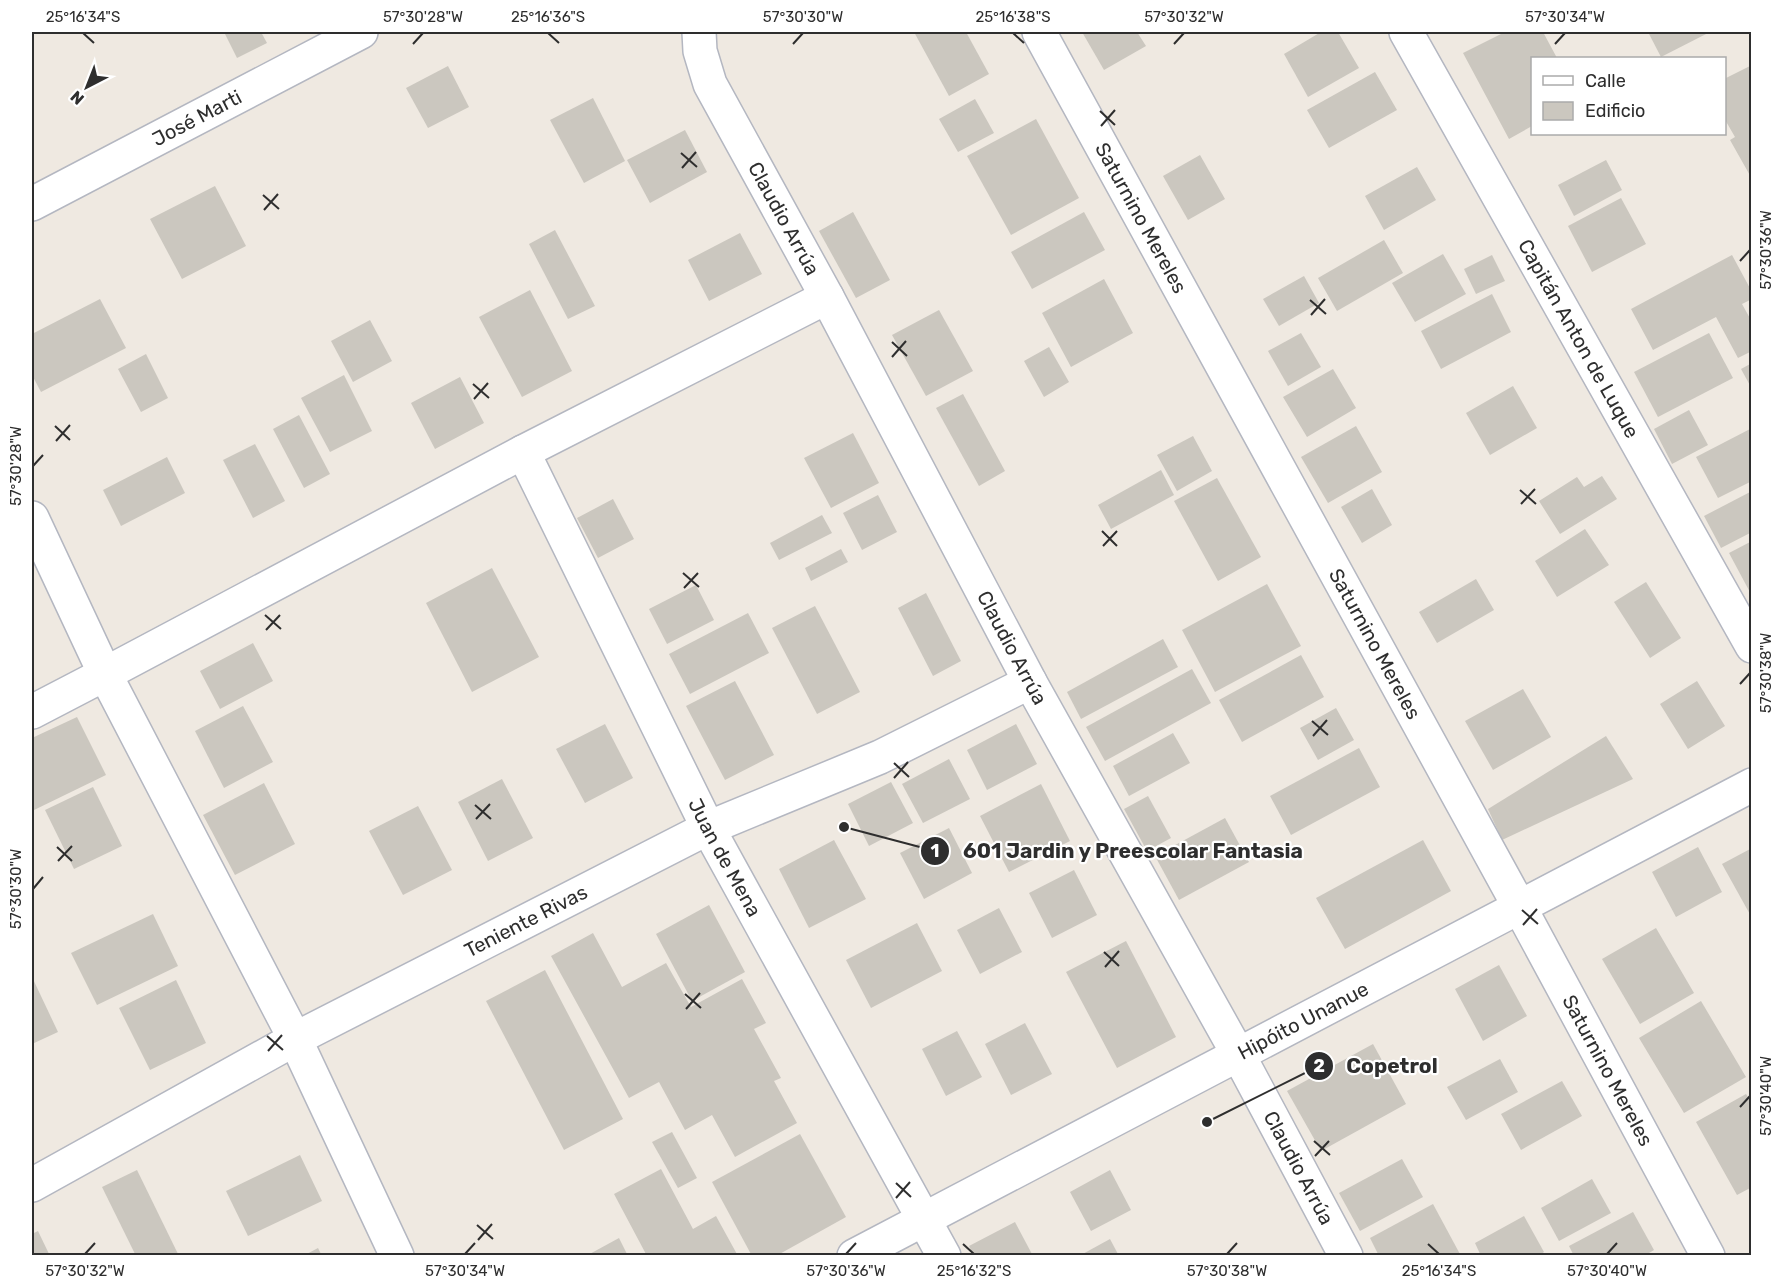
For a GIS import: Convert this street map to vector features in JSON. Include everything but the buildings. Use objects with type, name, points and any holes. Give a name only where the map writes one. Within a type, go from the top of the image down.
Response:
[{"type":"street","name":"José Marti","points":[[32,204],[361,32]]},
{"type":"street","name":"Claudio Arrúa","points":[[699,32],[700,51],[710,84],[827,297],[1030,682],[1238,1054],[1346,1256]]},
{"type":"street","name":"Saturnino Mereles","points":[[1039,32],[1519,906],[1708,1256]]},
{"type":"street","name":"Capitán Anton de Luque","points":[[1406,32],[1752,646]]},
{"type":"street","points":[[32,712],[523,452],[827,297]]},
{"type":"street","name":"Juan de Mena","points":[[523,452],[708,828],[944,1256]]},
{"type":"street","points":[[32,518],[105,674],[295,1039],[397,1256]]},
{"type":"street","name":"Teniente Rivas","points":[[32,1185],[295,1039],[708,828],[880,757],[1030,682]]},
{"type":"street","name":"Hipóito Unanue","points":[[854,1256],[1752,784]]},
{"type":"place","name":"601 Jardin y Preescolar Fantasia","points":[[844,827]]},
{"type":"place","name":"Copetrol","points":[[1207,1122]]}]
